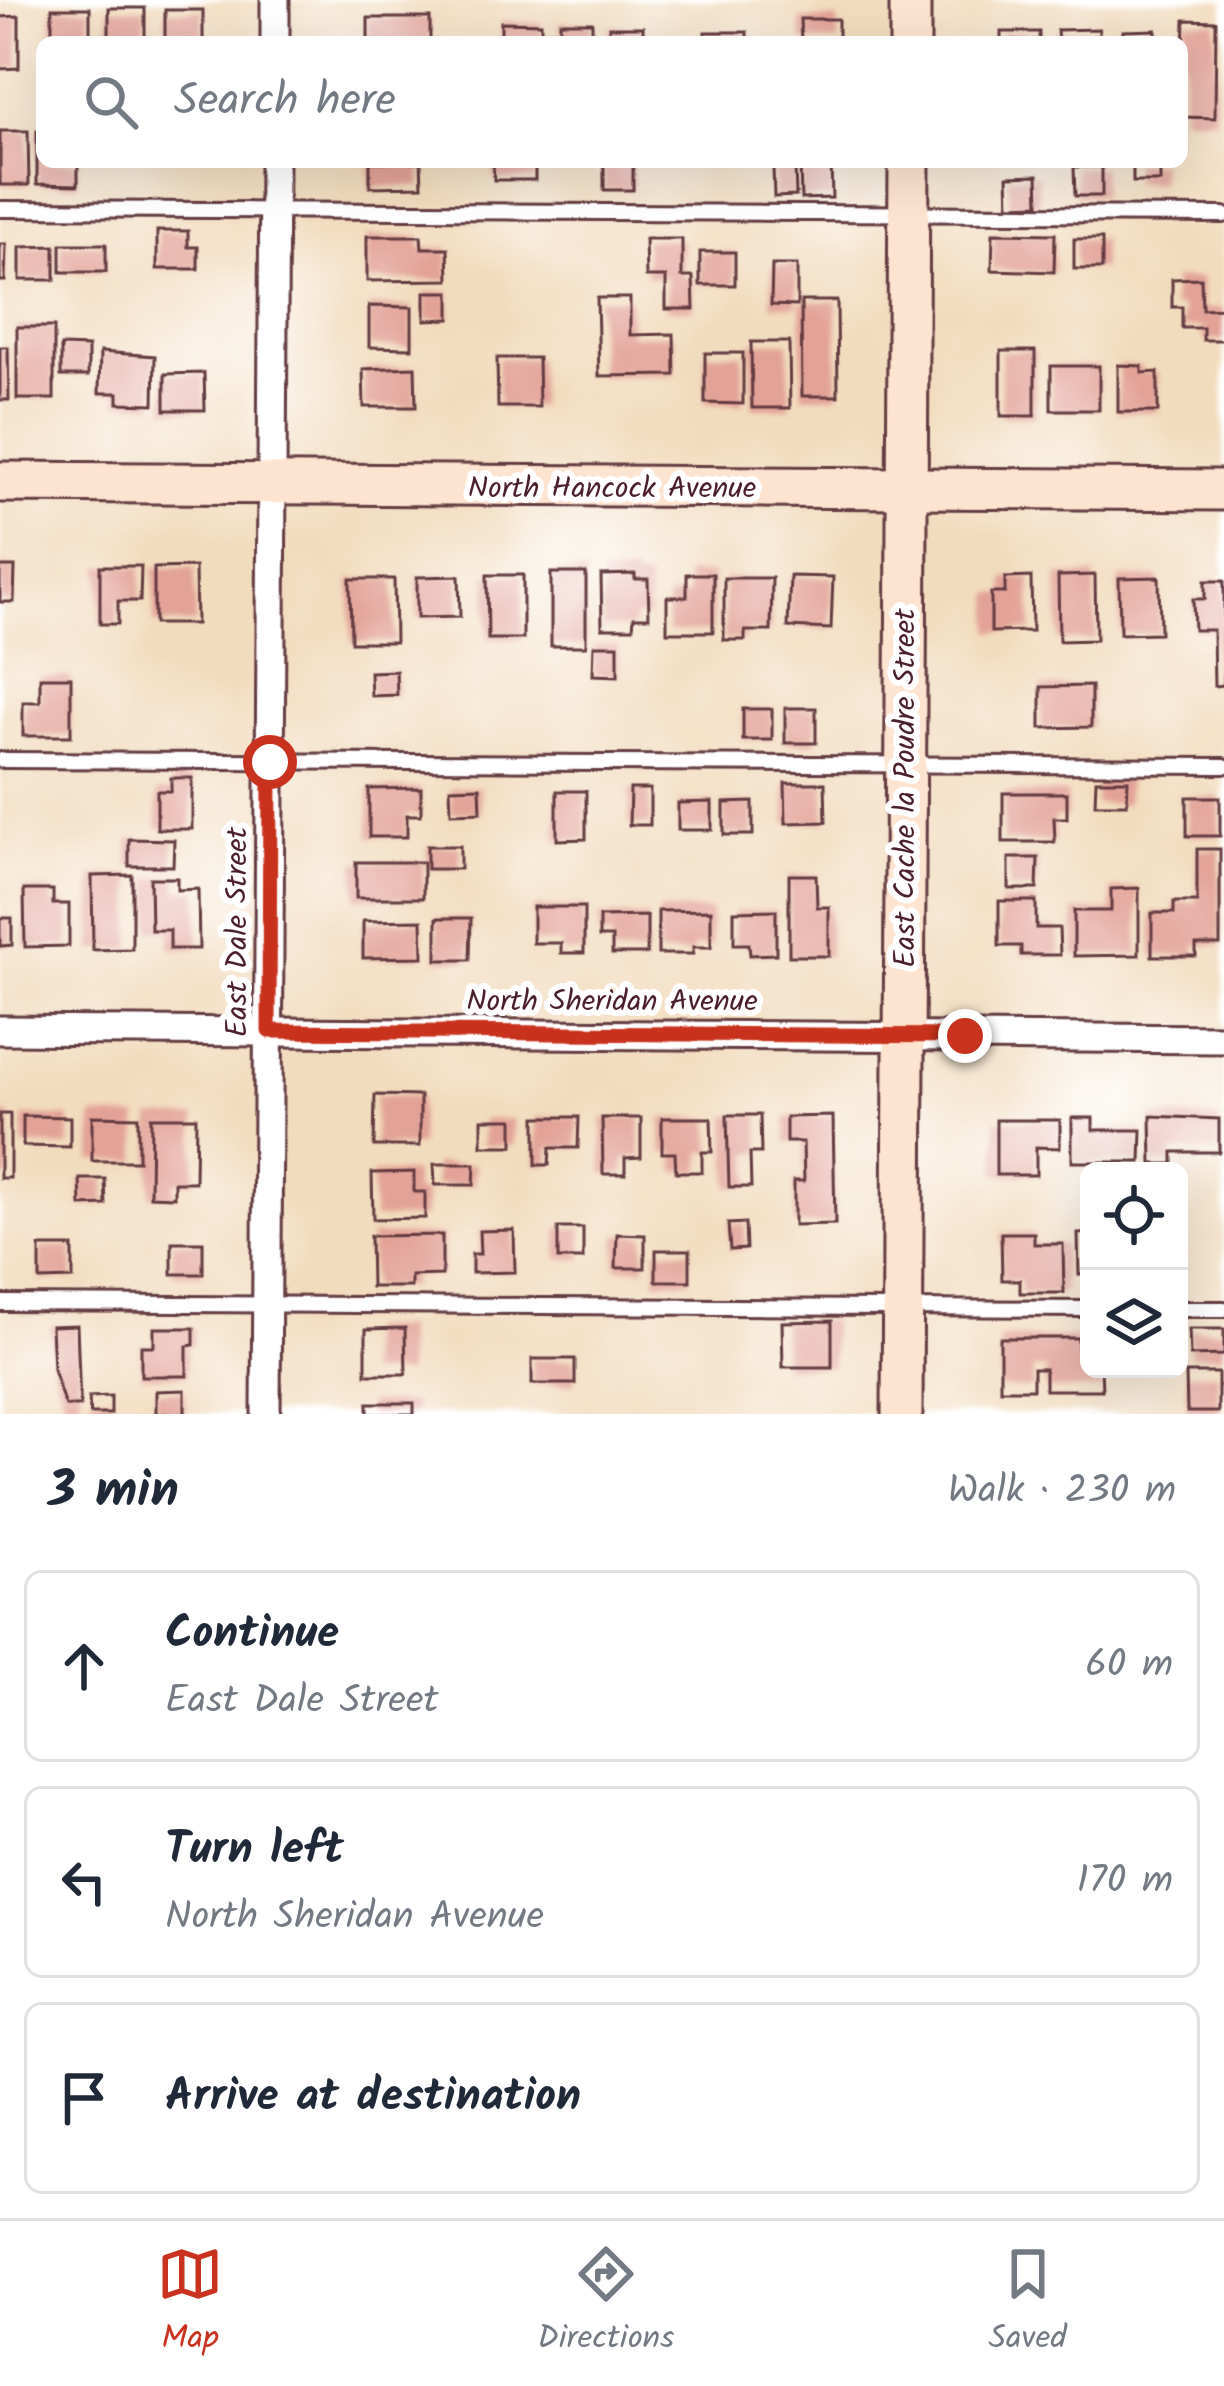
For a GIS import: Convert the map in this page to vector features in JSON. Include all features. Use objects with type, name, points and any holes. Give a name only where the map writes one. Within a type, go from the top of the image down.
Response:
[{"type":"street","points":[[275,0],[275,36]]},
{"type":"street","points":[[910,0],[910,36]]},
{"type":"street","name":"East Dale Street","points":[[266,1414],[274,168]]},
{"type":"street","name":"East Cache la Poudre Street","points":[[902,1414],[909,168]]},
{"type":"street","name":"North Hancock Avenue","points":[[0,482],[1224,490]]},
{"type":"street","name":"North Sheridan Avenue","points":[[0,1030],[1224,1039]]},
{"type":"lane","points":[[0,209],[1224,215]]},
{"type":"lane","points":[[0,760],[1224,766]]},
{"type":"lane","points":[[0,1303],[1080,1309]]},
{"type":"lane","points":[[1188,1309],[1224,1309]]},
{"type":"building","points":[[52,8],[90,8],[90,36],[52,36]]},
{"type":"building","points":[[109,8],[145,8],[145,36],[109,36]]},
{"type":"building","points":[[165,10],[203,10],[203,36],[165,36]]},
{"type":"building","points":[[19,16],[19,68],[0,69],[0,17]]},
{"type":"building","points":[[368,18],[430,18],[430,36],[368,36]]},
{"type":"building","points":[[800,19],[838,19],[838,36],[801,36]]},
{"type":"building","points":[[1185,20],[1216,21],[1215,118],[1188,117]]},
{"type":"building","points":[[501,22],[541,23],[541,36],[501,36]]},
{"type":"building","points":[[560,22],[592,22],[592,36],[560,36]]},
{"type":"building","points":[[609,27],[643,27],[643,36],[609,36]]},
{"type":"building","points":[[1099,29],[1099,36],[1058,36],[1057,30]]},
{"type":"building","points":[[1156,30],[1156,36],[1123,36],[1123,31]]},
{"type":"building","points":[[705,32],[747,32],[747,36],[705,36]]},
{"type":"building","points":[[1001,32],[1039,32],[1039,36],[1001,36]]},
{"type":"building","points":[[0,131],[28,131],[29,185],[0,185]]},
{"type":"building","points":[[37,168],[78,168],[78,185],[37,184]]},
{"type":"building","points":[[370,168],[421,168],[422,186],[370,187]]},
{"type":"building","points":[[493,168],[535,168],[535,180],[494,180]]},
{"type":"building","points":[[604,168],[633,168],[633,190],[604,190]]},
{"type":"building","points":[[773,168],[795,168],[796,196],[774,197]]},
{"type":"building","points":[[800,168],[831,168],[832,198],[801,199]]},
{"type":"building","points":[[1074,168],[1102,168],[1102,196],[1075,196]]},
{"type":"building","points":[[1133,168],[1160,168],[1160,182],[1133,182]]},
{"type":"building","points":[[1038,175],[1039,204],[1009,205],[1008,176]]},
{"type":"building","points":[[157,231],[188,231],[188,247],[198,247],[198,269],[157,269]]},
{"type":"building","points":[[993,233],[1055,234],[1054,272],[992,270]]},
{"type":"building","points":[[367,236],[421,236],[422,248],[448,248],[449,280],[367,281]]},
{"type":"building","points":[[645,239],[682,239],[682,277],[693,277],[694,309],[666,309],[666,277],[646,277]]},
{"type":"building","points":[[1074,239],[1102,239],[1102,269],[1074,269]]},
{"type":"building","points":[[0,244],[6,244],[5,281],[0,281]]},
{"type":"building","points":[[61,244],[106,244],[106,272],[61,272]]},
{"type":"building","points":[[55,246],[55,280],[20,280],[20,247]]},
{"type":"building","points":[[700,252],[735,252],[735,285],[700,285]]},
{"type":"building","points":[[772,265],[797,265],[797,306],[771,305]]},
{"type":"building","points":[[1201,278],[1202,309],[1224,308],[1224,340],[1203,340],[1203,328],[1182,328],[1182,307],[1172,307],[1172,279]]},
{"type":"building","points":[[425,292],[450,292],[450,319],[425,320]]},
{"type":"building","points":[[597,298],[630,298],[630,335],[674,334],[675,375],[599,376]]},
{"type":"building","points":[[801,301],[837,301],[838,396],[802,396]]},
{"type":"building","points":[[369,306],[412,307],[412,348],[369,347]]},
{"type":"building","points":[[17,327],[54,327],[54,399],[17,399]]},
{"type":"building","points":[[751,342],[789,342],[790,408],[752,408]]},
{"type":"building","points":[[61,346],[88,347],[88,376],[61,376]]},
{"type":"building","points":[[0,347],[8,347],[9,400],[0,400]]},
{"type":"building","points":[[1001,351],[1035,351],[1035,416],[1001,416]]},
{"type":"building","points":[[100,352],[155,356],[154,404],[118,403],[118,393],[99,393]]},
{"type":"building","points":[[705,353],[743,353],[743,404],[705,403]]},
{"type":"building","points":[[497,358],[538,358],[539,407],[498,407]]},
{"type":"building","points":[[1118,365],[1142,366],[1142,373],[1158,372],[1158,412],[1118,412]]},
{"type":"building","points":[[1051,366],[1099,366],[1099,410],[1051,410]]},
{"type":"building","points":[[415,367],[416,407],[364,407],[363,369]]},
{"type":"building","points":[[204,373],[205,410],[165,410],[165,374]]},
{"type":"building","points":[[100,566],[141,566],[140,601],[118,601],[118,624],[100,624]]},
{"type":"building","points":[[0,567],[15,567],[14,602],[0,602]]},
{"type":"building","points":[[195,567],[196,624],[154,624],[154,568]]},
{"type":"building","points":[[551,573],[586,573],[586,646],[551,646]]},
{"type":"building","points":[[635,574],[635,579],[648,579],[649,617],[634,617],[633,628],[602,628],[601,575]]},
{"type":"building","points":[[687,574],[713,574],[713,632],[667,632],[667,597],[687,597]]},
{"type":"building","points":[[487,575],[523,575],[523,639],[488,639]]},
{"type":"building","points":[[1095,575],[1096,640],[1059,641],[1058,576]]},
{"type":"building","points":[[459,576],[460,617],[417,618],[417,577]]},
{"type":"building","points":[[790,576],[833,577],[831,629],[788,627]]},
{"type":"building","points":[[1031,577],[1032,631],[991,632],[991,593],[1005,593],[1005,578]]},
{"type":"building","points":[[1159,577],[1160,633],[1120,634],[1119,578]]},
{"type":"building","points":[[724,578],[772,578],[771,631],[745,631],[745,640],[724,640]]},
{"type":"building","points":[[350,579],[394,579],[395,642],[351,642]]},
{"type":"building","points":[[1205,581],[1224,581],[1224,685],[1214,686],[1213,630],[1194,630],[1193,599],[1205,599]]},
{"type":"building","points":[[594,645],[618,645],[618,676],[593,675]]},
{"type":"building","points":[[396,671],[397,695],[371,696],[370,672]]},
{"type":"building","points":[[40,677],[71,677],[71,736],[23,736],[23,702],[40,702]]},
{"type":"building","points":[[1091,686],[1091,727],[1041,728],[1041,687]]},
{"type":"building","points":[[785,708],[816,708],[816,743],[785,743]]},
{"type":"building","points":[[743,709],[772,709],[772,740],[743,740]]},
{"type":"building","points":[[171,778],[192,778],[192,829],[157,829],[157,791],[171,791]]},
{"type":"building","points":[[1096,780],[1128,780],[1127,804],[1095,804]]},
{"type":"building","points":[[785,783],[825,783],[826,822],[786,823]]},
{"type":"building","points":[[480,787],[481,812],[451,813],[450,788]]},
{"type":"building","points":[[421,788],[421,815],[407,815],[407,837],[369,837],[369,789]]},
{"type":"building","points":[[630,789],[650,789],[650,825],[629,825]]},
{"type":"building","points":[[557,791],[586,791],[586,839],[557,840]]},
{"type":"building","points":[[1003,793],[1067,793],[1067,818],[1054,818],[1055,842],[1003,842]]},
{"type":"building","points":[[1187,797],[1220,797],[1220,836],[1187,836]]},
{"type":"building","points":[[712,802],[712,830],[678,830],[678,803]]},
{"type":"building","points":[[753,802],[753,835],[724,835],[724,803]]},
{"type":"building","points":[[129,839],[174,840],[173,866],[129,866]]},
{"type":"building","points":[[427,846],[460,846],[460,869],[427,869]]},
{"type":"building","points":[[1197,849],[1220,849],[1220,945],[1196,945],[1196,956],[1152,956],[1152,913],[1174,913],[1174,902],[1197,902]]},
{"type":"building","points":[[1009,858],[1038,858],[1037,889],[1009,889]]},
{"type":"building","points":[[356,862],[423,862],[423,898],[356,898]]},
{"type":"building","points":[[132,875],[132,949],[93,950],[92,876]]},
{"type":"building","points":[[789,875],[816,875],[817,907],[829,907],[829,956],[789,956]]},
{"type":"building","points":[[150,878],[177,878],[177,890],[198,889],[199,949],[170,949],[170,930],[151,930]]},
{"type":"building","points":[[1139,888],[1139,955],[1074,956],[1074,911],[1111,911],[1111,889]]},
{"type":"building","points":[[24,890],[53,890],[53,904],[69,904],[69,946],[25,947]]},
{"type":"building","points":[[999,901],[1036,901],[1036,928],[1059,928],[1060,955],[1021,955],[1021,946],[999,946]]},
{"type":"building","points":[[533,907],[584,907],[584,953],[561,953],[561,943],[533,943]]},
{"type":"building","points":[[711,910],[711,947],[693,947],[693,954],[658,954],[658,911]]},
{"type":"building","points":[[776,910],[776,954],[750,955],[749,944],[734,944],[734,911]]},
{"type":"building","points":[[647,916],[647,954],[612,954],[612,937],[599,937],[599,917]]},
{"type":"building","points":[[0,918],[12,918],[12,945],[0,946]]},
{"type":"building","points":[[437,918],[471,918],[470,960],[437,960]]},
{"type":"building","points":[[422,920],[423,957],[363,958],[363,921]]},
{"type":"building","points":[[375,1095],[420,1096],[420,1146],[374,1146]]},
{"type":"building","points":[[0,1114],[10,1114],[10,1178],[0,1178]]},
{"type":"building","points":[[727,1115],[760,1115],[761,1153],[750,1153],[751,1187],[729,1187]]},
{"type":"building","points":[[23,1116],[70,1117],[70,1147],[23,1146]]},
{"type":"building","points":[[92,1116],[138,1117],[138,1161],[92,1161]]},
{"type":"building","points":[[833,1116],[835,1224],[794,1225],[794,1181],[804,1181],[803,1142],[786,1142],[786,1117]]},
{"type":"building","points":[[1151,1116],[1219,1119],[1219,1152],[1173,1152],[1173,1162],[1152,1162]]},
{"type":"building","points":[[151,1117],[196,1117],[195,1182],[174,1182],[174,1197],[150,1196]]},
{"type":"building","points":[[536,1117],[579,1117],[578,1148],[550,1148],[549,1165],[536,1165]]},
{"type":"building","points":[[602,1118],[641,1118],[641,1157],[625,1158],[625,1174],[603,1174]]},
{"type":"building","points":[[662,1118],[711,1118],[712,1152],[702,1152],[702,1172],[676,1172],[675,1153],[662,1153]]},
{"type":"building","points":[[1072,1118],[1093,1118],[1093,1130],[1142,1130],[1141,1162],[1072,1162]]},
{"type":"building","points":[[482,1119],[513,1119],[513,1146],[482,1146]]},
{"type":"building","points":[[996,1120],[1060,1120],[1060,1148],[1036,1147],[1036,1175],[996,1175]]},
{"type":"building","points":[[434,1164],[475,1164],[474,1185],[435,1185]]},
{"type":"building","points":[[414,1172],[414,1192],[425,1192],[425,1218],[373,1219],[372,1173]]},
{"type":"building","points":[[80,1179],[105,1179],[106,1205],[81,1206]]},
{"type":"building","points":[[745,1223],[746,1249],[730,1250],[728,1224]]},
{"type":"building","points":[[558,1228],[583,1228],[583,1259],[558,1259]]},
{"type":"building","points":[[514,1230],[515,1272],[472,1273],[472,1254],[480,1254],[479,1231]]},
{"type":"building","points":[[1001,1233],[1034,1233],[1034,1244],[1063,1244],[1064,1293],[1020,1293],[1020,1280],[1002,1280]]},
{"type":"building","points":[[617,1234],[645,1235],[645,1268],[616,1268]]},
{"type":"building","points":[[442,1235],[442,1275],[411,1276],[411,1287],[371,1287],[370,1236]]},
{"type":"building","points":[[172,1242],[203,1242],[203,1274],[172,1274]]},
{"type":"building","points":[[40,1247],[73,1247],[73,1279],[40,1280]]},
{"type":"building","points":[[656,1250],[690,1250],[690,1281],[656,1281]]},
{"type":"building","points":[[832,1321],[832,1367],[783,1367],[782,1322]]},
{"type":"building","points":[[77,1325],[80,1406],[65,1406],[53,1369],[51,1326]]},
{"type":"building","points":[[154,1328],[194,1328],[194,1345],[187,1346],[187,1376],[141,1376],[141,1346],[154,1346]]},
{"type":"building","points":[[405,1328],[406,1374],[366,1374],[366,1329]]},
{"type":"building","points":[[1189,1329],[1224,1329],[1224,1355],[1190,1356]]},
{"type":"building","points":[[1000,1338],[1078,1338],[1080,1378],[1101,1378],[1102,1390],[1045,1390],[1045,1369],[1033,1369],[1033,1389],[1000,1389]]},
{"type":"building","points":[[532,1359],[575,1359],[575,1384],[532,1384]]},
{"type":"building","points":[[1188,1373],[1218,1373],[1218,1412],[1187,1412]]},
{"type":"building","points":[[185,1390],[185,1414],[156,1414],[156,1391]]},
{"type":"building","points":[[111,1396],[111,1414],[90,1414],[89,1397]]},
{"type":"building","points":[[368,1403],[414,1403],[414,1414],[368,1414]]},
{"type":"route","points":[[270,762],[269,1031],[965,1036]]}]
